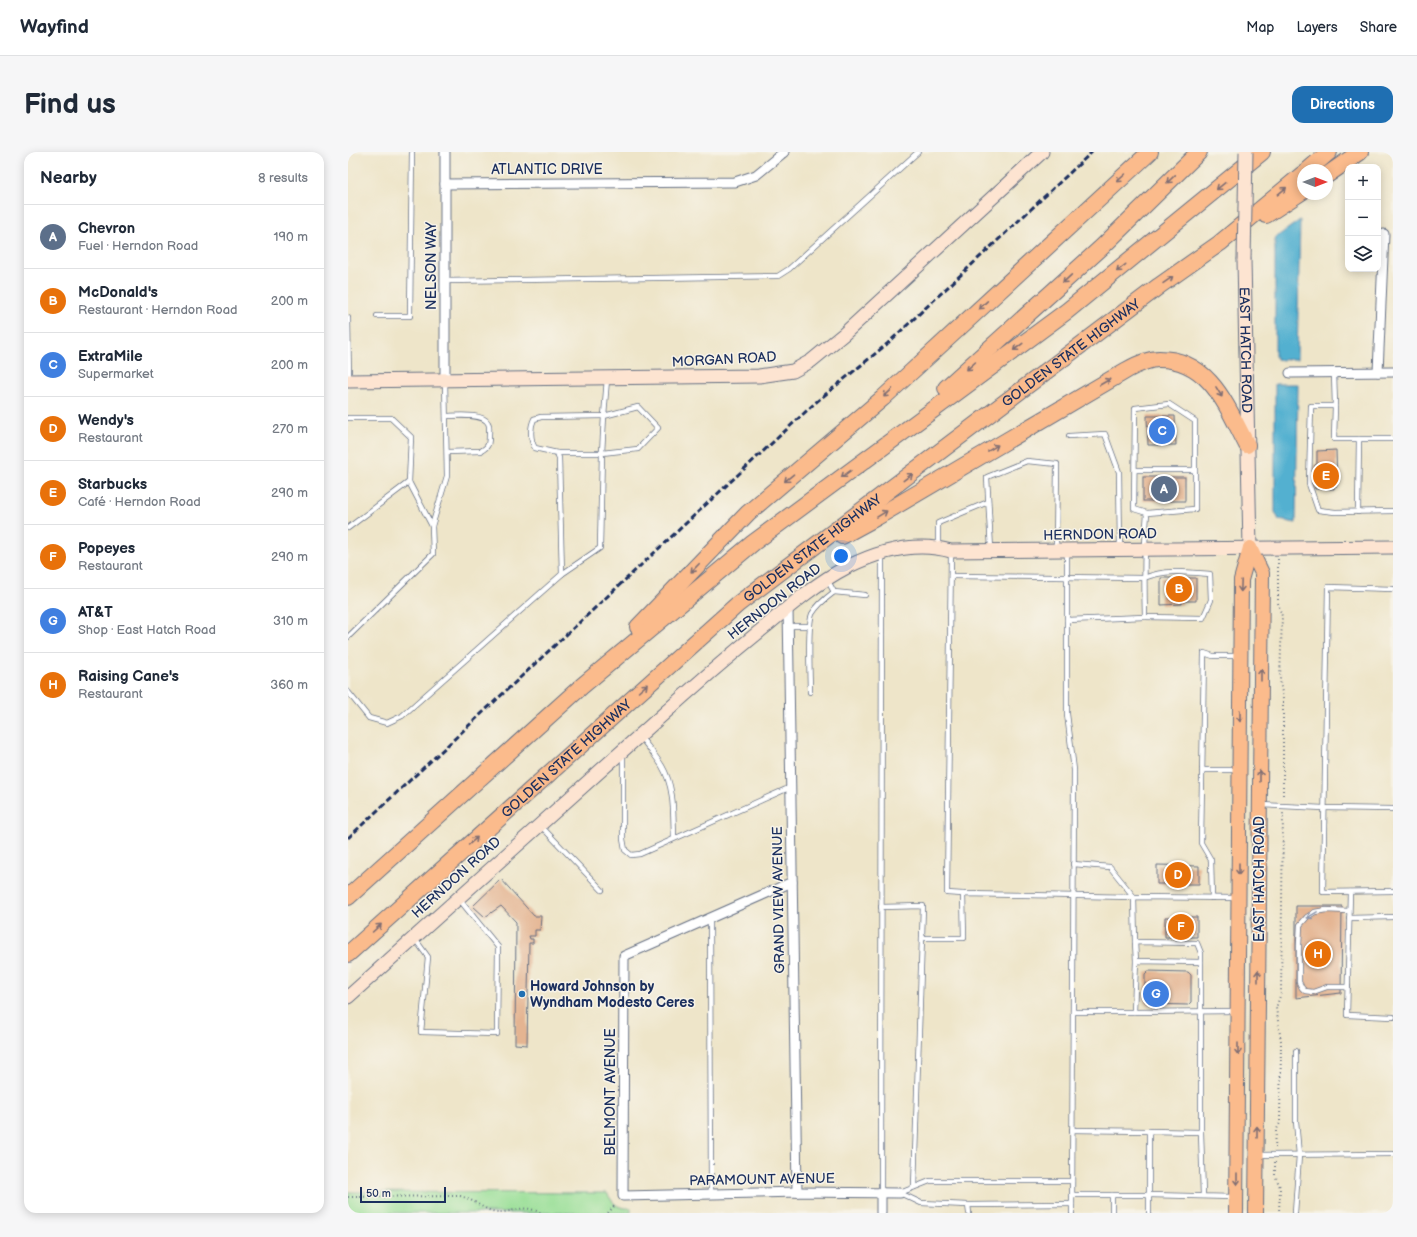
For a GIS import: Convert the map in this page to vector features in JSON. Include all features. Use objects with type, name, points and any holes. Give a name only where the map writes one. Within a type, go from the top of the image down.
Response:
[{"type":"highway","points":[[582,686],[748,513],[883,398],[1150,152]]},
{"type":"highway","points":[[870,457],[1018,325],[1200,152]]},
{"type":"highway","points":[[348,897],[582,686],[753,543],[1067,311],[1262,152]]},
{"type":"highway","points":[[1315,164],[1329,152]]},
{"type":"highway","points":[[1333,171],[1360,152]]},
{"type":"highway","name":"GOLDEN STATE HIGHWAY","points":[[348,954],[738,604],[1159,286],[1220,243],[1297,179]]},
{"type":"highway","points":[[1220,243],[1297,195]]},
{"type":"highway","points":[[798,559],[877,517],[1127,370],[1158,359],[1177,362],[1207,377],[1218,389],[1247,445]]},
{"type":"main road","name":"EAST HATCH ROAD","points":[[1236,1213],[1241,580],[1250,548]]},
{"type":"main road","name":"EAST HATCH ROAD","points":[[1250,548],[1262,573],[1256,1213]]},
{"type":"street","name":"NELSON WAY","points":[[445,152],[445,380]]},
{"type":"street","name":"ATLANTIC DRIVE","points":[[445,184],[735,182],[756,176],[784,152]]},
{"type":"street","name":"MORGAN ROAD","points":[[348,381],[759,376],[793,371],[811,362],[850,329],[1042,152]]},
{"type":"street","name":"EAST HATCH ROAD","points":[[1246,152],[1244,260],[1250,548]]},
{"type":"street","points":[[1378,372],[1384,234]]},
{"type":"street","points":[[1290,373],[1393,372]]},
{"type":"street","name":"HERNDON ROAD","points":[[348,997],[539,824],[718,665],[788,608],[827,579],[848,567],[882,552],[901,549],[938,548],[951,551],[991,551],[1393,547]]},
{"type":"street","name":"GRAND VIEW AVENUE","points":[[788,608],[797,1192]]},
{"type":"street","name":"BELMONT AVENUE","points":[[623,1196],[624,956],[792,882]]},
{"type":"street","name":"PARAMOUNT AVENUE","points":[[623,1196],[797,1192],[900,1193]]},
{"type":"street","points":[[881,1192],[881,1213]]},
{"type":"lane","points":[[377,316],[410,316],[412,152]]},
{"type":"lane","points":[[445,281],[778,276],[790,269],[918,152]]},
{"type":"lane","points":[[348,318],[348,381]]},
{"type":"lane","points":[[1334,373],[1334,439],[1393,439]]},
{"type":"lane","points":[[348,692],[369,718],[387,723],[402,716],[562,574],[600,548],[602,453],[607,379]]},
{"type":"lane","points":[[348,638],[433,554],[432,526],[448,476],[445,380]]},
{"type":"lane","points":[[1169,404],[1195,421],[1195,470],[1195,509],[1147,513],[1134,509],[1135,408],[1169,404]]},
{"type":"lane","points":[[1335,406],[1311,406],[1310,484],[1318,510],[1335,512],[1393,511]]},
{"type":"lane","points":[[638,407],[658,428],[638,449],[602,453],[557,453],[534,448],[532,443],[531,424],[534,419],[541,417],[604,416],[638,407]]},
{"type":"lane","points":[[446,416],[479,416],[485,418],[489,423],[489,444],[482,451],[447,452]]},
{"type":"lane","points":[[348,418],[391,418],[411,437],[409,482],[432,526]]},
{"type":"lane","points":[[1069,436],[1105,434],[1119,472],[1120,549]]},
{"type":"lane","points":[[1358,512],[1359,439]]},
{"type":"lane","points":[[557,453],[562,574]]},
{"type":"lane","points":[[991,551],[987,476],[1027,461],[1057,464],[1062,550],[1067,576],[1066,714],[1074,770],[1072,1213]]},
{"type":"lane","points":[[1135,470],[1195,470]]},
{"type":"lane","points":[[348,528],[409,482]]},
{"type":"lane","points":[[938,548],[938,523],[988,502]]},
{"type":"lane","points":[[1145,617],[1144,549],[1147,513]]},
{"type":"lane","points":[[951,551],[948,893],[1238,899]]},
{"type":"lane","points":[[881,1192],[882,552]]},
{"type":"lane","points":[[951,576],[1067,576],[1144,578],[1158,572],[1184,571],[1210,574],[1211,600],[1203,618],[1145,617],[1067,620]]},
{"type":"lane","points":[[827,579],[834,592]]},
{"type":"lane","points":[[1393,589],[1328,587],[1323,892],[1393,891]]},
{"type":"lane","points":[[810,692],[810,626],[812,615],[815,610],[834,592],[865,595]]},
{"type":"lane","points":[[788,626],[810,626]]},
{"type":"lane","points":[[1212,898],[1211,860],[1201,843],[1204,653],[1214,656],[1240,656]]},
{"type":"lane","points":[[640,735],[662,767],[669,782],[672,796],[674,838]]},
{"type":"lane","points":[[623,749],[623,839],[625,850],[631,855],[640,854],[791,787]]},
{"type":"lane","points":[[1202,770],[1239,770]]},
{"type":"lane","points":[[1260,805],[1393,809]]},
{"type":"lane","points":[[539,824],[602,890]]},
{"type":"lane","points":[[1073,864],[1110,867],[1134,897],[1136,961],[1134,1012]]},
{"type":"lane","points":[[1350,892],[1347,1015],[1393,1017]]},
{"type":"lane","points":[[922,938],[964,938],[963,894]]},
{"type":"lane","points":[[414,937],[428,957],[421,1032],[498,1034],[498,947],[458,898]]},
{"type":"lane","points":[[881,907],[923,906],[914,1187]]},
{"type":"lane","points":[[1348,987],[1327,987],[1313,992],[1305,991],[1299,982],[1299,945],[1300,925],[1307,917],[1315,912],[1326,910],[1349,911]]},
{"type":"lane","points":[[710,918],[711,1194]]},
{"type":"lane","points":[[1349,918],[1393,918]]},
{"type":"lane","points":[[1135,942],[1197,943],[1202,953],[1203,1196]]},
{"type":"lane","points":[[1136,961],[1202,962]]},
{"type":"lane","points":[[1073,1012],[1238,1010]]},
{"type":"lane","points":[[1295,1213],[1299,1155],[1296,1121],[1296,1051]]},
{"type":"lane","points":[[1072,1130],[1202,1132]]},
{"type":"lane","points":[[1149,1131],[1149,1213]]},
{"type":"lane","points":[[1257,1155],[1393,1154]]},
{"type":"lane","points":[[900,1193],[930,1181],[1072,1180]]},
{"type":"lane","points":[[900,1193],[921,1203],[1072,1204]]},
{"type":"lane","points":[[1072,1195],[1236,1197]]},
{"type":"lane","points":[[1112,1195],[1112,1213]]},
{"type":"lane","points":[[968,1204],[969,1213]]},
{"type":"path","points":[[1278,548],[1278,603],[1282,616],[1280,681],[1283,699],[1281,993],[1276,1008],[1281,1041],[1280,1123],[1276,1134],[1275,1155],[1275,1175],[1280,1187],[1279,1213]]},
{"type":"path","points":[[348,1197],[460,1196],[470,1199],[489,1212],[505,1212],[514,1209],[526,1209],[540,1213]]},
{"type":"path","points":[[608,1213],[615,1205]]},
{"type":"green space","points":[[348,1192],[607,1193],[611,1200],[619,1207],[631,1208],[631,1213],[348,1213]]},
{"type":"water","points":[[1300,220],[1297,359],[1278,360],[1275,356],[1275,238]]},
{"type":"water","points":[[1275,384],[1298,384],[1296,523],[1279,520],[1275,512]]},
{"type":"building","points":[[1147,416],[1175,416],[1176,445],[1148,445]]},
{"type":"building","points":[[1336,450],[1337,486],[1335,486],[1334,489],[1315,489],[1315,465],[1317,465],[1317,451]]},
{"type":"building","points":[[1143,477],[1185,477],[1185,501],[1143,501]]},
{"type":"building","points":[[1161,578],[1196,578],[1196,601],[1182,601],[1182,604],[1161,605]]},
{"type":"building","points":[[1157,865],[1199,866],[1199,884],[1157,884]]},
{"type":"building","name":"Howard Johnson by Wyndham Modesto Ceres","points":[[501,879],[534,916],[541,916],[540,930],[535,930],[535,936],[529,936],[530,939],[533,939],[533,943],[529,943],[527,1045],[515,1044],[516,922],[501,906],[485,917],[473,906]]},
{"type":"building","points":[[1296,906],[1342,906],[1341,993],[1296,998]]},
{"type":"building","points":[[1165,917],[1197,917],[1197,937],[1185,937],[1185,940],[1179,940],[1179,937],[1165,937]]},
{"type":"building","points":[[1148,971],[1188,972],[1191,975],[1191,1002],[1188,1005],[1148,1004],[1145,1001],[1145,974]]},
{"type":"railway","points":[[348,838],[815,403],[887,344],[1092,152]]},
{"type":"place","name":"ExtraMile","points":[[1162,431]]},
{"type":"place","name":"Starbucks","points":[[1326,476]]},
{"type":"place","name":"Chevron","points":[[1164,489]]},
{"type":"place","name":"McDonald's","points":[[1179,589]]},
{"type":"place","name":"Wendy's","points":[[1178,875]]},
{"type":"place","name":"Popeyes","points":[[1181,927]]},
{"type":"place","name":"Raising Cane's","points":[[1318,954]]},
{"type":"place","name":"Howard Johnson by Wyndham Modesto Ceres","points":[[522,994]]},
{"type":"place","name":"AT&T","points":[[1156,994]]}]
